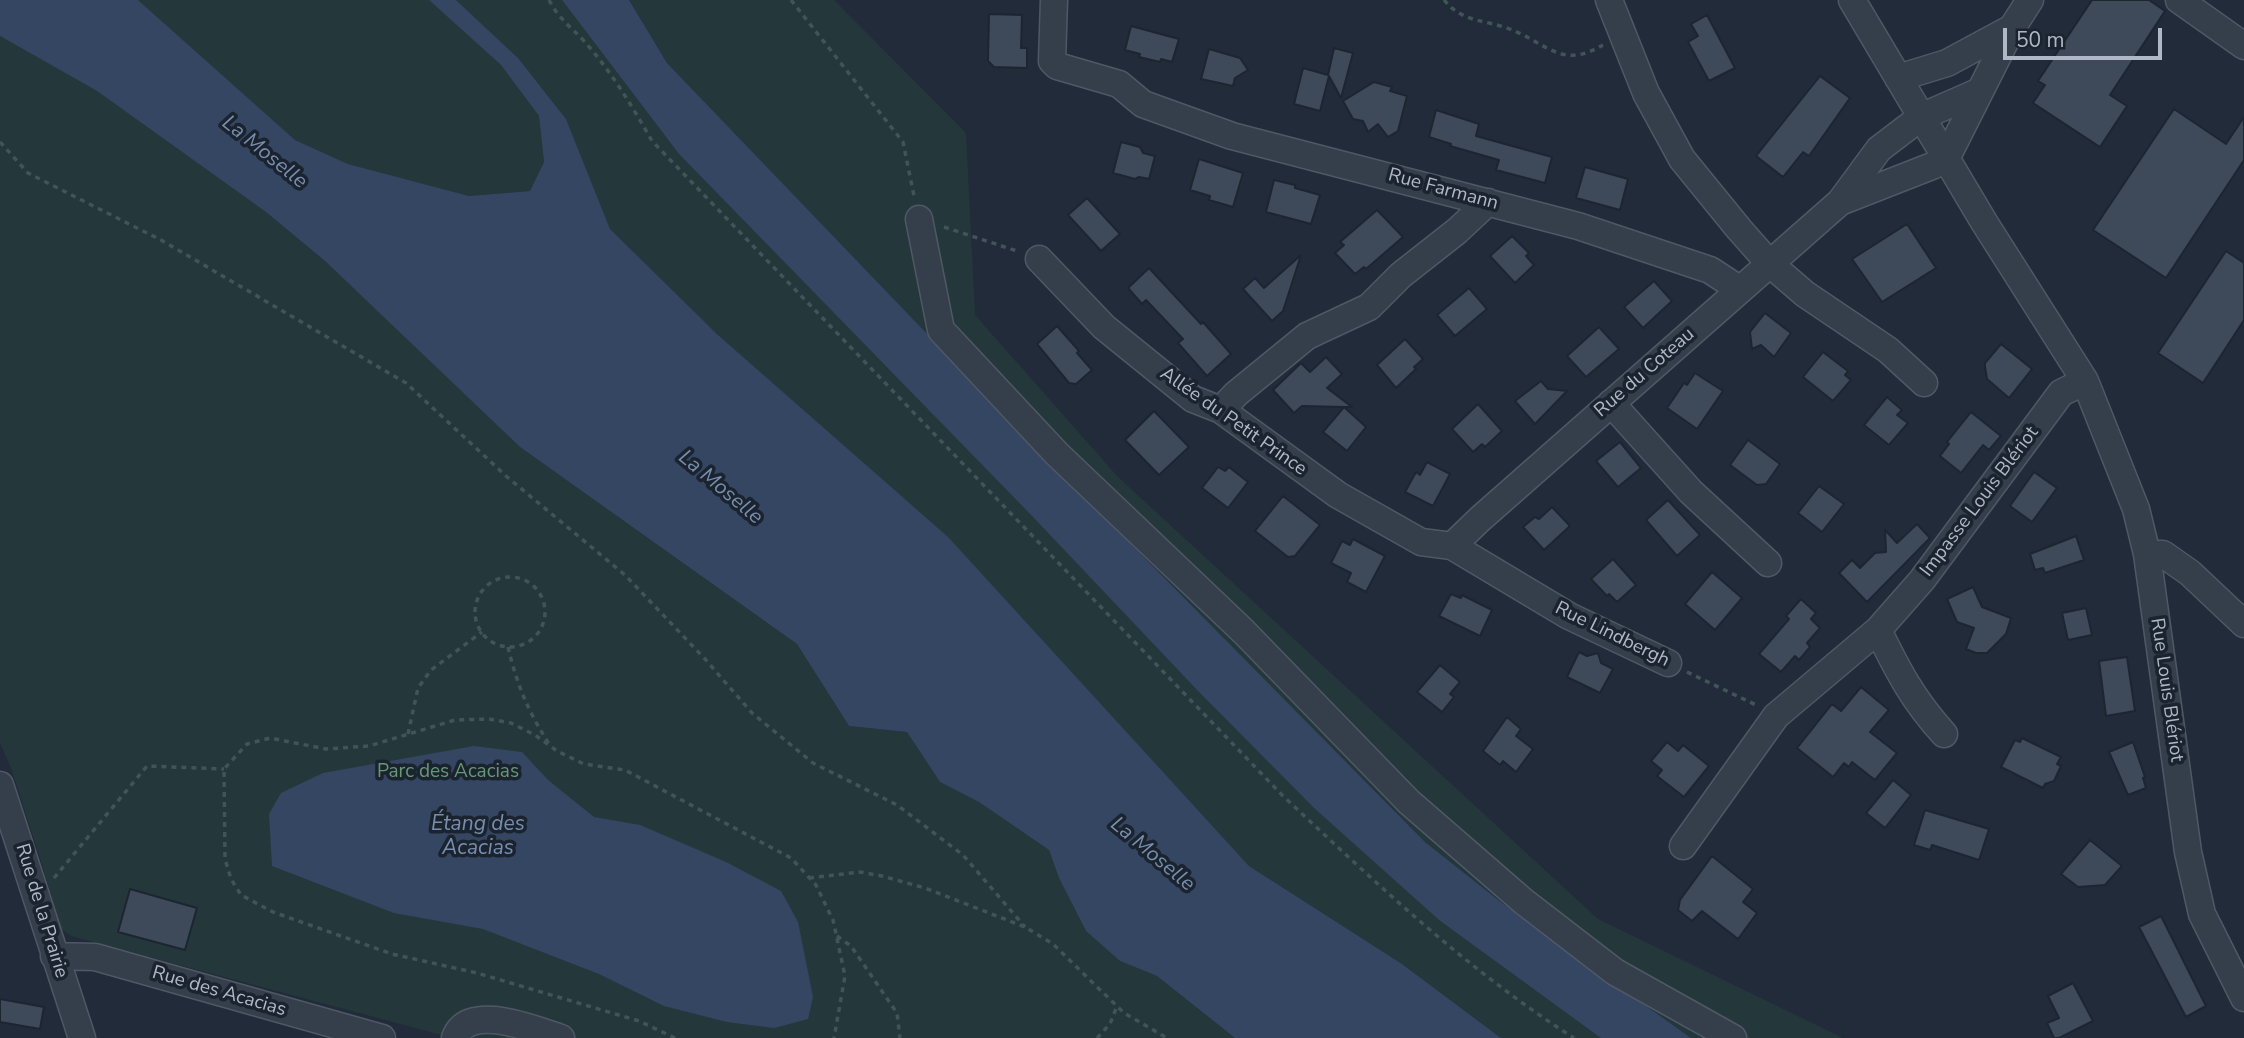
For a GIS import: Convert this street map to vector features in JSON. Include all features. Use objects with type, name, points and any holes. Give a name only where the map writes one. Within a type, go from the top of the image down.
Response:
[{"type":"street","name":"Rue Farmann","points":[[1054,0],[1052,61],[1057,66],[1119,84],[1143,104],[1232,136],[1578,226],[1710,270],[1739,289]]},
{"type":"street","points":[[1609,0],[1646,93],[1682,159],[1769,263],[1805,294],[1888,350],[1924,383]]},
{"type":"street","name":"Rue Louis Blériot","points":[[1852,0],[1946,159],[2085,382],[2136,509],[2147,554],[2188,852],[2202,914],[2244,998]]},
{"type":"street","points":[[1946,159],[1978,92],[2030,0]]},
{"type":"street","points":[[2179,0],[2244,46]]},
{"type":"street","points":[[1898,78],[1947,63],[2012,28]]},
{"type":"street","name":"Rue du Coteau","points":[[1452,546],[1611,402],[1840,202],[1879,149],[1921,117],[1978,92]]},
{"type":"street","name":"Rue du Coteau","points":[[1840,202],[1946,159]]},
{"type":"street","points":[[1222,410],[1236,394],[1307,336],[1369,307],[1401,275],[1458,231],[1488,202]]},
{"type":"street","points":[[919,219],[941,330],[1057,454],[1244,632],[1409,802],[1512,892],[1615,972],[1733,1038]]},
{"type":"street","name":"Allée du Petit Prince","points":[[1039,259],[1104,327],[1193,399],[1222,410],[1338,495],[1422,542],[1452,546]]},
{"type":"street","name":"Impasse Louis Blériot","points":[[1683,846],[1776,716],[1878,630],[1922,580],[2061,393],[2085,382]]},
{"type":"street","points":[[1611,402],[1691,492],[1768,563]]},
{"type":"street","name":"Rue Lindbergh","points":[[1452,546],[1569,615],[1668,663]]},
{"type":"street","points":[[2147,554],[2162,554],[2190,573],[2244,624]]},
{"type":"street","points":[[1878,630],[1920,708],[1944,734]]},
{"type":"street","name":"Rue de la Prairie","points":[[0,785],[82,1038]]},
{"type":"street","name":"Rue des Acacias","points":[[54,956],[95,957],[382,1038]]},
{"type":"street","points":[[455,1038],[457,1031],[475,1020],[498,1019],[561,1038]]},
{"type":"path","points":[[549,0],[558,17],[584,41],[625,93],[652,141],[1283,796],[1436,936],[1531,1010],[1574,1038]]},
{"type":"path","points":[[791,0],[903,142],[919,219],[1039,259]]},
{"type":"path","points":[[1444,0],[1454,12],[1512,30],[1563,54],[1584,55],[1622,35]]},
{"type":"path","points":[[0,142],[27,173],[161,240],[406,383],[506,477],[625,575],[752,713],[813,763],[897,805],[963,855],[1025,927]]},
{"type":"path","points":[[520,578],[529,583],[543,598],[545,618],[534,638],[525,645],[508,647],[492,642],[482,632],[475,614],[476,603],[489,584],[499,579],[520,578]]},
{"type":"path","points":[[408,734],[418,688],[431,670],[482,632]]},
{"type":"path","points":[[508,647],[521,694],[530,715],[550,746]]},
{"type":"path","name":"Rue Lindbergh","points":[[1668,663],[1776,716]]},
{"type":"path","points":[[675,1038],[639,1021],[490,976],[392,954],[273,912],[241,895],[231,879],[225,859],[224,769],[247,744],[270,738],[326,749],[369,746],[455,720],[489,719],[512,723],[584,764],[625,770],[791,858],[816,886],[833,920],[845,976],[835,1038]]},
{"type":"path","points":[[35,893],[45,890],[147,766],[224,769]]},
{"type":"path","points":[[809,878],[860,872],[882,876],[925,888],[1025,927],[1053,944],[1124,1013],[1167,1038]]},
{"type":"path","points":[[836,936],[851,946],[897,1013],[900,1038]]},
{"type":"path","points":[[1097,1038],[1110,1024],[1117,1006]]},
{"type":"green space","points":[[138,0],[429,0],[501,65],[539,116],[544,162],[530,191],[469,196],[348,164],[295,140]]},
{"type":"green space","points":[[456,0],[562,0],[679,154],[1314,808],[1439,920],[1605,1038],[1501,1038],[1402,964],[1249,866],[948,538],[718,335],[610,229],[566,119],[518,58]]},
{"type":"green space","points":[[629,0],[834,0],[966,133],[975,315],[1118,477],[1598,919],[1843,1038],[1691,1038],[1502,903],[1425,842],[1053,465],[667,63]]},
{"type":"green space","name":"Parc des Acacias","points":[[0,36],[97,91],[266,212],[325,261],[520,447],[797,644],[849,726],[907,732],[940,782],[979,802],[1049,850],[1059,878],[1086,931],[1120,961],[1157,976],[1235,1038],[453,1038],[71,936],[59,927],[43,867],[11,768],[0,743]]},
{"type":"water","name":"La Moselle","points":[[0,0],[138,0],[295,140],[348,164],[469,196],[530,191],[544,162],[539,116],[501,65],[429,0],[456,0],[518,58],[566,119],[610,229],[718,335],[948,537],[1249,866],[1402,964],[1501,1038],[1235,1038],[1157,976],[1120,961],[1086,931],[1059,878],[1049,850],[979,802],[940,782],[907,732],[849,726],[797,644],[520,447],[325,261],[266,212],[97,91],[0,36]]},
{"type":"water","points":[[562,0],[629,0],[667,63],[1053,465],[1425,842],[1502,903],[1691,1038],[1601,1038],[1439,920],[1314,808],[679,154]]},
{"type":"water","name":"Étang des Acacias","points":[[474,746],[522,752],[548,780],[594,817],[640,825],[726,862],[781,891],[798,922],[813,997],[808,1019],[774,1028],[727,1022],[664,1006],[599,974],[483,929],[394,913],[272,866],[269,814],[281,793],[323,773]]},
{"type":"building","points":[[2092,0],[2149,0],[2165,11],[2110,95],[2127,106],[2100,147],[2033,103],[2045,85],[2038,81]]},
{"type":"building","points":[[989,14],[1022,15],[1021,48],[1027,48],[1027,68],[994,67],[988,61]]},
{"type":"building","points":[[1707,15],[1735,68],[1709,81],[1688,42],[1698,36],[1691,24]]},
{"type":"building","points":[[1131,26],[1179,39],[1172,62],[1139,57],[1140,54],[1125,50]]},
{"type":"building","points":[[1334,48],[1353,53],[1341,98],[1329,76],[1320,111],[1294,104],[1303,68],[1328,75]]},
{"type":"building","points":[[1209,49],[1240,58],[1248,70],[1235,78],[1233,86],[1201,79]]},
{"type":"building","points":[[1820,76],[1850,98],[1809,156],[1803,152],[1783,177],[1756,156]]},
{"type":"building","points":[[1374,82],[1392,87],[1390,91],[1407,96],[1398,131],[1388,137],[1378,124],[1368,132],[1363,121],[1353,119],[1343,101]]},
{"type":"building","points":[[2174,109],[2226,144],[2244,117],[2244,160],[2166,278],[2093,230]]},
{"type":"building","points":[[1436,110],[1479,124],[1476,136],[1552,157],[1545,183],[1496,170],[1499,160],[1429,137]]},
{"type":"building","points":[[1121,142],[1140,147],[1143,153],[1155,156],[1149,179],[1135,179],[1113,173]]},
{"type":"building","points":[[1199,159],[1243,173],[1233,207],[1209,200],[1210,196],[1190,190]]},
{"type":"building","points":[[1585,167],[1628,179],[1620,210],[1576,198]]},
{"type":"building","points":[[1274,180],[1320,195],[1311,224],[1266,212]]},
{"type":"building","points":[[1087,198],[1120,234],[1101,251],[1068,215]]},
{"type":"building","points":[[1377,210],[1403,237],[1366,269],[1364,267],[1355,274],[1335,253],[1344,245],[1340,242]]},
{"type":"building","points":[[1907,224],[1936,268],[1882,302],[1852,259]]},
{"type":"building","points":[[1512,236],[1529,253],[1526,256],[1534,265],[1515,283],[1490,256]]},
{"type":"building","points":[[2226,251],[2244,263],[2244,320],[2203,383],[2158,353]]},
{"type":"building","points":[[1301,255],[1283,311],[1272,321],[1243,289],[1255,278],[1264,288]]},
{"type":"building","points":[[1149,268],[1231,354],[1207,376],[1178,343],[1183,339],[1146,300],[1142,304],[1128,288]]},
{"type":"building","points":[[1654,281],[1672,301],[1643,328],[1624,307]]},
{"type":"building","points":[[1469,288],[1487,309],[1455,336],[1437,315]]},
{"type":"building","points":[[1765,313],[1791,333],[1774,357],[1761,345],[1752,349],[1750,332]]},
{"type":"building","points":[[1057,326],[1092,370],[1076,384],[1069,383],[1037,344]]},
{"type":"building","points":[[1599,327],[1619,349],[1586,377],[1567,356]]},
{"type":"building","points":[[1405,339],[1423,359],[1396,388],[1377,365]]},
{"type":"building","points":[[2001,344],[2032,369],[2009,398],[1987,379],[1985,367],[1985,363]]},
{"type":"building","points":[[1823,352],[1848,371],[1845,375],[1851,380],[1833,401],[1803,377]]},
{"type":"building","points":[[1326,357],[1342,374],[1327,388],[1352,407],[1302,406],[1294,413],[1273,390],[1301,363],[1310,372]]},
{"type":"building","points":[[1695,373],[1723,391],[1697,429],[1667,408],[1684,383],[1687,385]]},
{"type":"building","points":[[1541,381],[1548,389],[1567,391],[1535,424],[1515,401]]},
{"type":"building","points":[[1887,397],[1902,410],[1897,415],[1908,423],[1889,445],[1864,425]]},
{"type":"building","points":[[1478,404],[1502,431],[1485,447],[1482,444],[1473,452],[1452,429]]},
{"type":"building","points":[[1344,407],[1366,427],[1347,451],[1323,432]]},
{"type":"building","points":[[1154,411],[1189,447],[1159,475],[1125,440]]},
{"type":"building","points":[[1971,412],[2001,436],[1989,450],[1983,445],[1961,473],[1940,456],[1949,444],[1947,442]]},
{"type":"building","points":[[1748,440],[1780,464],[1766,484],[1757,485],[1730,465]]},
{"type":"building","points":[[1620,442],[1641,468],[1618,487],[1596,461]]},
{"type":"building","points":[[1427,462],[1450,474],[1433,506],[1405,492],[1416,472],[1420,475]]},
{"type":"building","points":[[1218,467],[1225,471],[1229,467],[1248,482],[1228,508],[1202,488]]},
{"type":"building","points":[[2034,472],[2057,488],[2032,522],[2010,506]]},
{"type":"building","points":[[1819,486],[1844,504],[1822,532],[1798,513]]},
{"type":"building","points":[[1283,496],[1320,525],[1295,556],[1288,557],[1255,531]]},
{"type":"building","points":[[1668,500],[1700,535],[1677,556],[1646,520]]},
{"type":"building","points":[[1552,507],[1570,526],[1544,550],[1523,527],[1535,517],[1539,519]]},
{"type":"building","points":[[1917,524],[1930,538],[1867,602],[1839,573],[1852,560],[1860,568],[1875,553],[1886,552],[1885,530],[1897,543]]},
{"type":"building","points":[[2076,536],[2084,560],[2045,573],[2043,568],[2035,570],[2030,554]]},
{"type":"building","points":[[1353,539],[1385,556],[1366,592],[1347,582],[1351,573],[1331,563],[1342,541],[1350,545]]},
{"type":"building","points":[[1613,559],[1636,585],[1617,602],[1609,594],[1607,596],[1591,579]]},
{"type":"building","points":[[1712,572],[1742,598],[1715,630],[1685,604]]},
{"type":"building","points":[[1973,587],[1982,607],[2011,618],[2006,634],[1987,653],[1966,649],[1974,628],[1957,622],[1947,599]]},
{"type":"building","points":[[1451,594],[1461,598],[1462,595],[1492,610],[1480,636],[1439,616]]},
{"type":"building","points":[[1801,599],[1816,613],[1811,619],[1820,628],[1807,643],[1810,647],[1799,660],[1795,656],[1781,672],[1759,654],[1789,619],[1786,616]]},
{"type":"building","points":[[2086,608],[2092,635],[2068,640],[2062,613]]},
{"type":"building","points":[[1579,652],[1587,656],[1598,653],[1601,663],[1613,669],[1600,693],[1567,677]]},
{"type":"building","points":[[2127,657],[2135,711],[2106,716],[2099,661]]},
{"type":"building","points":[[1440,665],[1460,682],[1450,694],[1454,697],[1442,712],[1417,692]]},
{"type":"building","points":[[1861,687],[1889,710],[1870,732],[1897,753],[1875,780],[1852,762],[1849,767],[1844,763],[1833,777],[1797,748],[1832,704],[1841,711]]},
{"type":"building","points":[[1507,717],[1521,729],[1516,736],[1533,749],[1516,772],[1503,761],[1500,765],[1483,751]]},
{"type":"building","points":[[2022,738],[2061,757],[2057,764],[2061,766],[2054,781],[2045,784],[2043,788],[2001,767],[2015,740],[2020,742]]},
{"type":"building","points":[[1667,742],[1678,751],[1683,745],[1709,766],[1684,797],[1657,776],[1662,770],[1651,761]]},
{"type":"building","points":[[2133,742],[2146,788],[2128,795],[2109,752]]},
{"type":"building","points":[[1893,780],[1911,795],[1885,828],[1866,813]]},
{"type":"building","points":[[1925,810],[1989,829],[1979,860],[1932,845],[1930,850],[1914,845]]},
{"type":"building","points":[[2090,840],[2122,866],[2105,885],[2078,887],[2061,874]]},
{"type":"building","points":[[1712,856],[1753,889],[1743,902],[1757,913],[1738,939],[1702,911],[1692,921],[1678,910],[1680,900]]},
{"type":"building","points":[[130,889],[197,908],[185,950],[118,932]]},
{"type":"building","points":[[2161,916],[2206,1006],[2186,1017],[2139,927]]},
{"type":"building","points":[[2073,983],[2093,1021],[2054,1038],[2047,1023],[2059,1018],[2048,996]]},
{"type":"building","points":[[0,999],[44,1007],[40,1029],[0,1022]]}]
